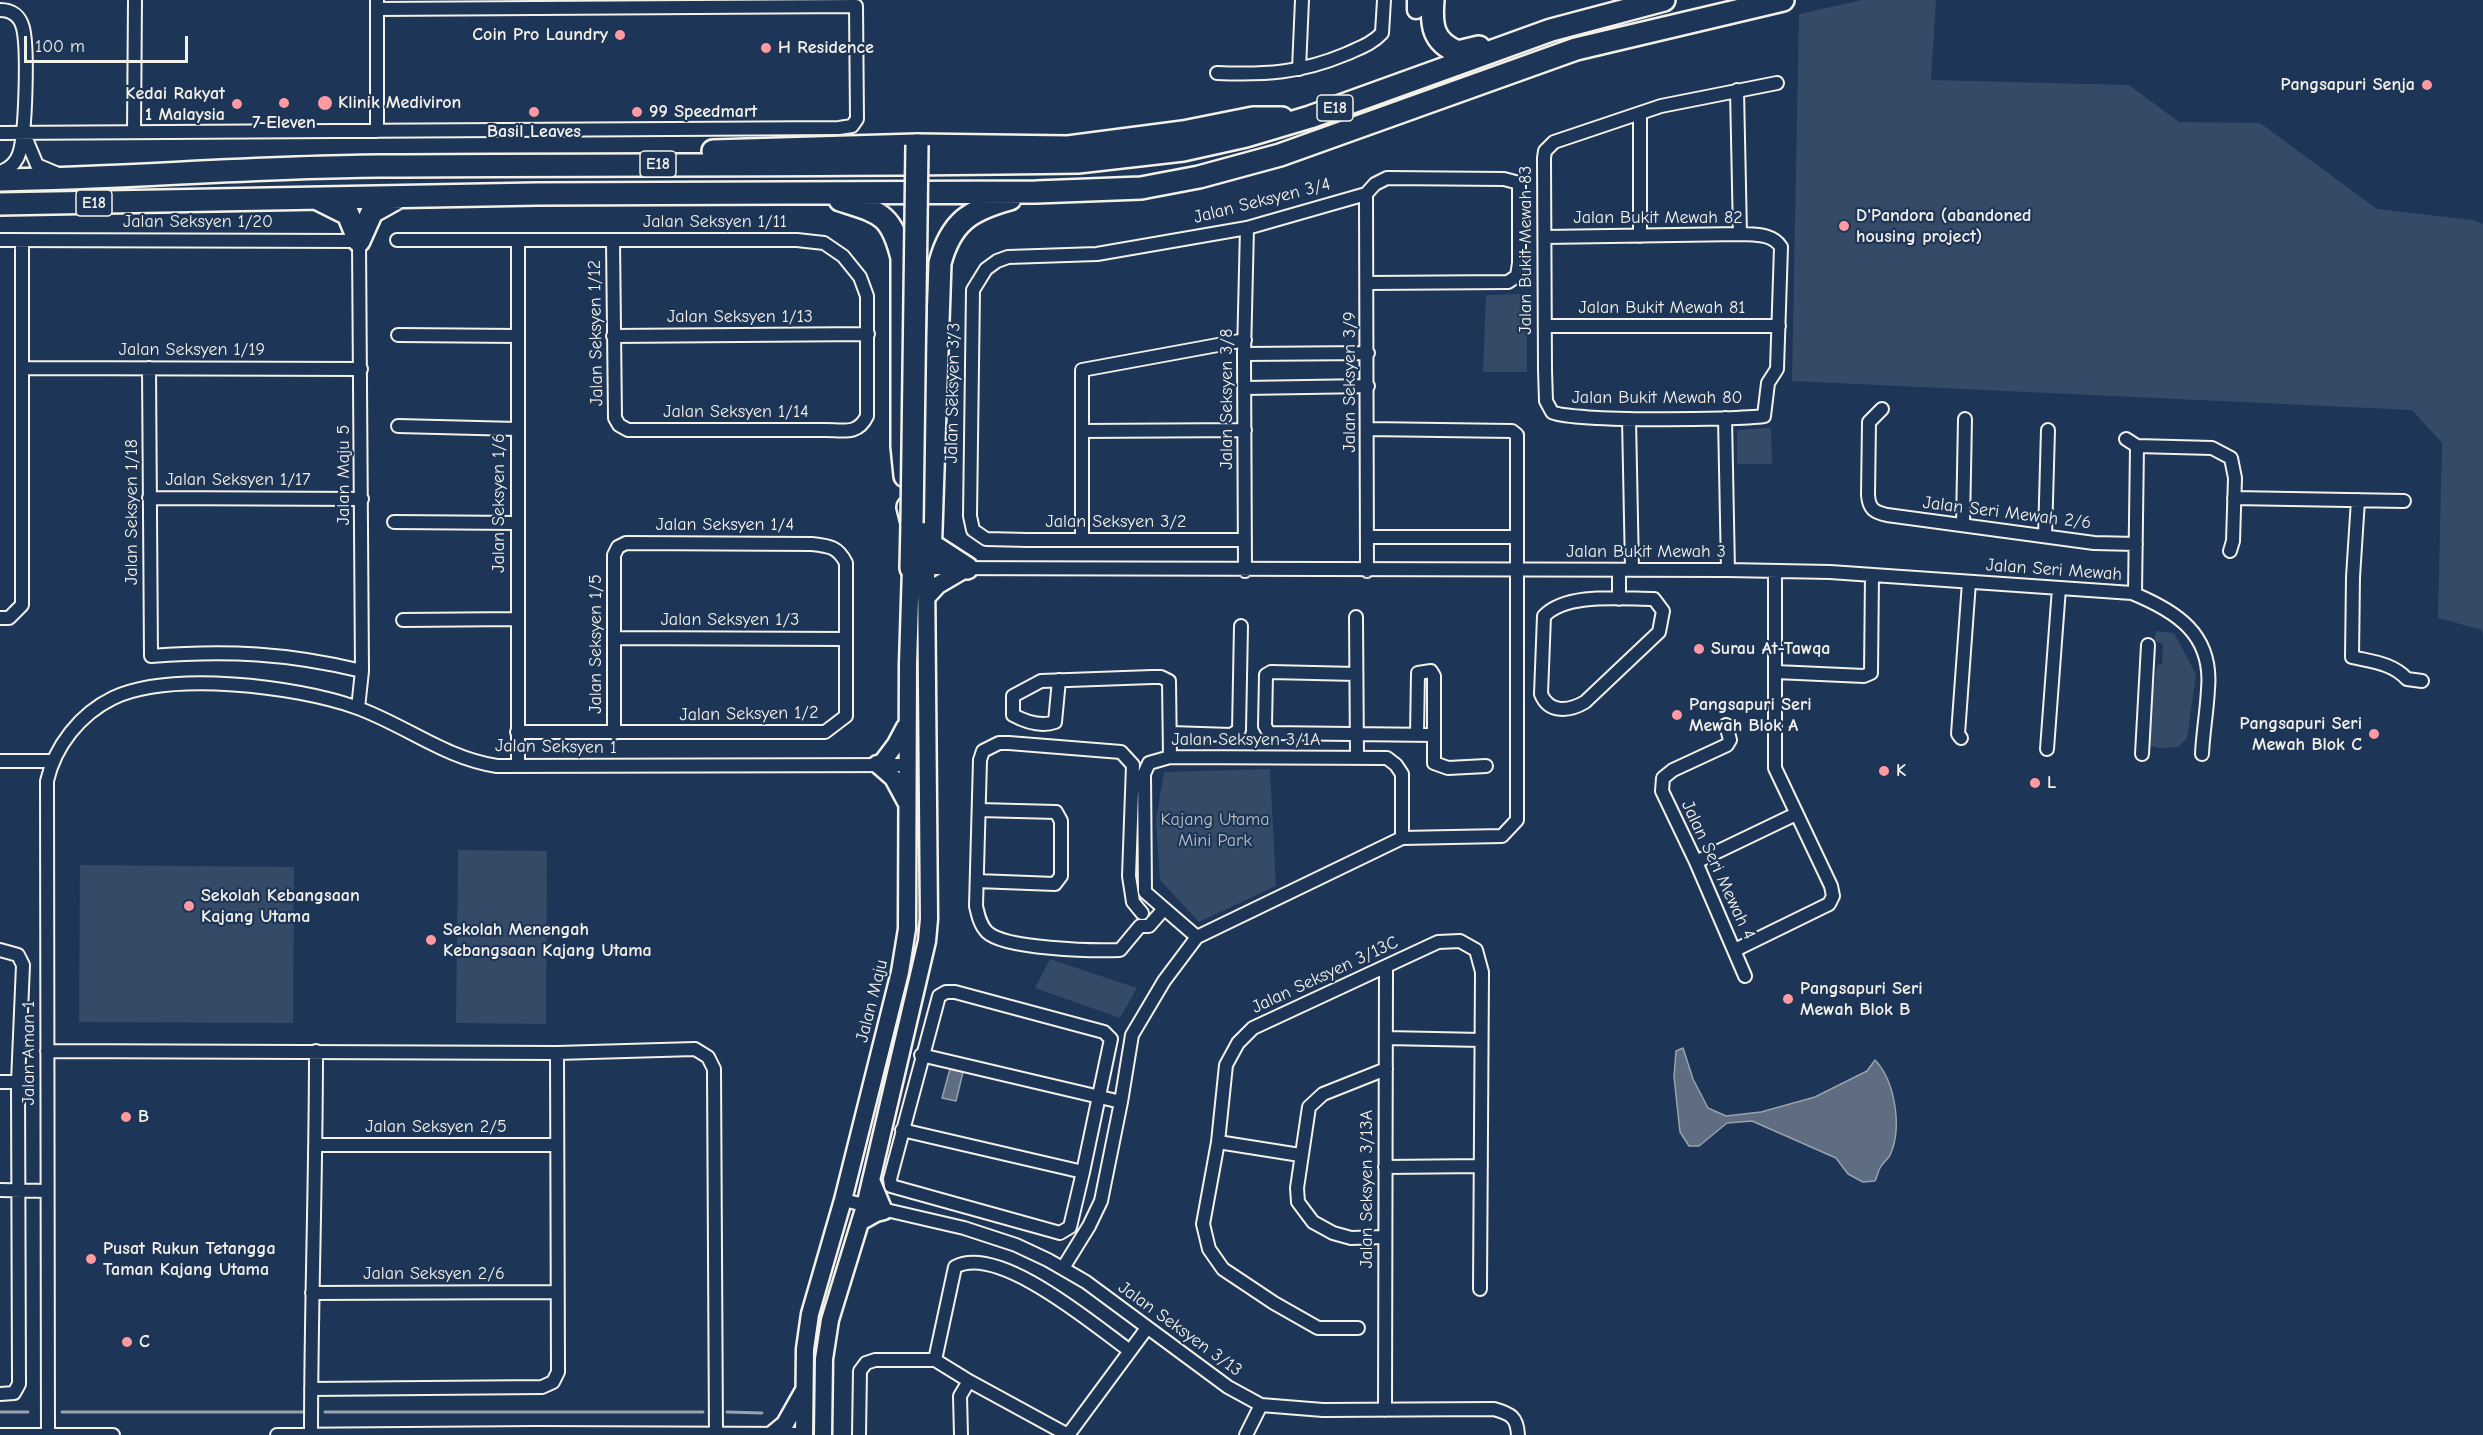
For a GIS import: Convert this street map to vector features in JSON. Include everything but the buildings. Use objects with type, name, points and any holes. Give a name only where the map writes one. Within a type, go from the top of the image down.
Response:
[{"type":"highway","name":"E18","points":[[0,180],[79,179],[188,172],[510,164],[817,165],[1078,162],[1183,150],[1246,136],[1310,117],[1551,30],[1664,0]]},
{"type":"highway","name":"E18","points":[[0,204],[400,196],[1036,192],[1141,188],[1198,177],[1280,155],[1576,49],[1783,0]]},
{"type":"highway","points":[[1422,3],[1441,43],[1458,52],[1468,51],[1518,33],[1551,30]]},
{"type":"highway","points":[[510,164],[534,155],[924,145],[1068,147],[1183,132],[1253,118],[1310,117]]},
{"type":"highway","points":[[918,568],[922,557],[924,145]]},
{"type":"highway","points":[[918,568],[912,523],[924,145]]},
{"type":"highway","points":[[918,568],[930,559],[940,263],[945,243],[953,230],[977,209],[1036,192]]},
{"type":"highway","points":[[807,194],[840,200],[864,208],[884,217],[896,233],[902,258],[902,446],[908,510],[912,523]]},
{"type":"highway","points":[[359,241],[372,212],[400,196]]},
{"type":"highway","points":[[315,198],[348,214],[359,241]]},
{"type":"highway","points":[[930,544],[948,558],[967,568]]},
{"type":"street","points":[[134,132],[135,0]]},
{"type":"street","points":[[1299,69],[1302,0]]},
{"type":"street","points":[[1217,73],[1258,75],[1320,65],[1374,41],[1382,33],[1384,0]]},
{"type":"street","points":[[0,133],[839,128],[852,126],[857,119],[856,6],[377,4],[377,130]]},
{"type":"street","points":[[0,10],[10,10],[18,18],[23,28],[24,133],[15,162],[0,172]]},
{"type":"street","name":"Jalan Bukit Mewah 83","points":[[1552,412],[1546,401],[1544,158],[1548,147],[1554,142],[1661,106],[1777,83]]},
{"type":"street","points":[[1737,90],[1740,234]]},
{"type":"street","points":[[1640,114],[1640,236]]},
{"type":"street","points":[[24,133],[37,165],[45,170],[79,179]]},
{"type":"street","name":"Jalan Seksyen 3/4","points":[[1008,257],[1097,254],[1247,228],[1366,194],[1375,184],[1387,178],[1504,179],[1519,183],[1517,276],[1508,282],[1368,283]]},
{"type":"street","name":"Jalan Seksyen 3/9","points":[[1366,194],[1367,571]]},
{"type":"street","name":"Jalan Seksyen 3/8","points":[[1245,571],[1244,354],[1247,228]]},
{"type":"street","name":"Jalan Bukit Mewah 82","points":[[1545,237],[1740,234],[1771,237],[1781,246],[1779,326]]},
{"type":"street","name":"Jalan Seksyen 1/20","points":[[0,240],[359,241]]},
{"type":"street","points":[[5,618],[22,605],[22,240]]},
{"type":"street","name":"Jalan Seksyen 1/11","points":[[397,240],[796,240],[824,243],[843,256],[860,277],[867,296],[867,416],[863,425],[855,430]]},
{"type":"street","name":"Jalan Maju 5","points":[[358,708],[362,671],[359,241]]},
{"type":"street","name":"Jalan Seksyen 1/6","points":[[518,241],[518,766]]},
{"type":"street","name":"Jalan Seksyen 1/12","points":[[613,241],[615,418],[619,425]]},
{"type":"street","name":"Jalan Seksyen 3/3","points":[[986,539],[973,530],[970,516],[973,290],[986,269],[1008,257]]},
{"type":"street","name":"Jalan Bukit Mewah 81","points":[[1545,326],[1779,326]]},
{"type":"street","name":"Jalan Bukit Mewah 80","points":[[1552,412],[1567,417],[1725,418],[1763,416],[1768,383],[1777,369],[1779,326]]},
{"type":"street","name":"Jalan Seksyen 1/13","points":[[613,336],[868,334]]},
{"type":"street","points":[[398,335],[518,336]]},
{"type":"street","points":[[1082,540],[1082,370],[1245,340]]},
{"type":"street","points":[[1244,354],[1368,353]]},
{"type":"street","name":"Jalan Seksyen 1/19","points":[[23,368],[361,369]]},
{"type":"street","name":"Jalan Seksyen 1/18","points":[[149,368],[151,656],[242,652],[295,657],[362,671]]},
{"type":"street","points":[[1245,388],[1368,386]]},
{"type":"street","name":"Jalan Seri Mewah 2/6","points":[[1882,409],[1869,422],[1868,504],[1874,512],[2094,543],[2136,544]]},
{"type":"street","points":[[1629,418],[1632,570]]},
{"type":"street","points":[[1725,418],[1728,570]]},
{"type":"street","points":[[1963,524],[1965,419]]},
{"type":"street","name":"Jalan Seksyen 1/14","points":[[619,425],[628,430],[855,430]]},
{"type":"street","points":[[398,426],[518,429]]},
{"type":"street","points":[[1064,1268],[1101,1201],[1132,1035],[1164,981],[1197,937],[1402,838],[1502,836],[1517,820],[1517,435],[1512,431],[1368,429]]},
{"type":"street","points":[[1082,431],[1245,430]]},
{"type":"street","points":[[2045,536],[2048,430]]},
{"type":"street","points":[[2126,439],[2137,446],[2212,448],[2231,458],[2235,478],[2233,541],[2230,551]]},
{"type":"street","points":[[2135,594],[2137,446]]},
{"type":"street","name":"Jalan Seksyen 1/17","points":[[149,498],[362,499]]},
{"type":"street","points":[[2234,498],[2404,501]]},
{"type":"street","points":[[2358,500],[2353,576],[2352,657],[2389,665],[2407,679],[2422,681]]},
{"type":"street","points":[[394,522],[517,523]]},
{"type":"street","points":[[1367,537],[1516,537]]},
{"type":"street","name":"Jalan Seksyen 3/2","points":[[986,539],[1245,540]]},
{"type":"street","name":"Jalan Seksyen 1/4","points":[[614,555],[618,547],[626,543],[665,542],[812,544],[840,551]]},
{"type":"street","name":"Jalan Seksyen 1/2","points":[[517,732],[825,732],[846,716],[846,563],[840,551]]},
{"type":"street","name":"Jalan Seksyen 1/5","points":[[614,555],[614,733]]},
{"type":"street","points":[[823,1435],[824,1359],[830,1320],[871,1180],[927,941],[929,919],[926,598],[918,568]]},
{"type":"street","name":"Jalan Bukit Mewah 3","points":[[918,568],[1245,571],[1775,571]]},
{"type":"street","name":"Jalan Maju","points":[[804,1435],[805,1349],[810,1314],[843,1200],[902,962],[907,929],[908,721],[918,568]]},
{"type":"street","points":[[926,598],[938,585],[967,568]]},
{"type":"street","points":[[1619,570],[1619,599]]},
{"type":"street","points":[[1736,950],[1829,904],[1833,896],[1831,886],[1775,768],[1775,571]]},
{"type":"street","name":"Jalan Seri Mewah","points":[[1775,571],[1830,572],[2135,594],[2164,606],[2186,623],[2200,644],[2207,667],[2209,687],[2202,754]]},
{"type":"street","points":[[1776,672],[1864,676],[1871,674],[1872,575]]},
{"type":"street","points":[[1961,738],[1958,734],[1969,582]]},
{"type":"street","points":[[2047,749],[2059,588]]},
{"type":"street","points":[[1619,599],[1654,599],[1663,611],[1659,632],[1585,702],[1565,710],[1544,702],[1541,694],[1544,616],[1551,608],[1570,601],[1619,599]]},
{"type":"street","points":[[1356,617],[1357,758]]},
{"type":"street","points":[[403,620],[517,619]]},
{"type":"street","points":[[1171,732],[1231,735],[1239,730],[1240,626]]},
{"type":"street","name":"Jalan Seksyen 1/3","points":[[614,638],[846,639]]},
{"type":"street","points":[[2142,754],[2148,645]]},
{"type":"street","points":[[1417,734],[1418,673],[1426,670],[1431,671],[1434,676],[1434,763],[1448,768],[1486,766]]},
{"type":"street","points":[[1356,674],[1271,672],[1266,675],[1265,726],[1269,733],[1434,735]]},
{"type":"street","points":[[1059,680],[1055,722],[1047,725],[1024,721],[1013,715],[1013,696],[1041,681],[1059,680],[1161,677],[1169,681],[1170,757]]},
{"type":"street","name":"Jalan Seksyen 1","points":[[113,698],[152,688],[246,686],[302,692],[358,708],[446,752],[468,760],[497,766],[907,765]]},
{"type":"street","name":"Jalan Aman 1","points":[[48,1435],[47,781],[52,761],[67,737],[84,718],[113,698]]},
{"type":"street","points":[[907,805],[893,778],[879,764],[896,744],[908,721]]},
{"type":"street","name":"Jalan Seri Mewah 4","points":[[1726,725],[1730,740],[1727,745],[1673,770],[1663,778],[1662,791],[1736,950],[1745,976]]},
{"type":"street","points":[[928,738],[907,765],[919,779],[928,804]]},
{"type":"street","points":[[1142,913],[1133,902],[1129,876],[1133,765],[1121,752],[1009,743],[991,746],[983,751],[980,760],[976,906],[980,922],[987,932],[999,939],[1074,951],[1120,950],[1140,926],[1139,917],[1142,913],[1159,905]]},
{"type":"street","name":"Jalan Seksyen 3/1A","points":[[1159,905],[1145,892],[1144,774],[1149,763],[1170,757],[1386,758],[1396,765],[1402,774],[1402,838]]},
{"type":"street","points":[[0,761],[52,761]]},
{"type":"street","points":[[977,882],[1055,884],[1061,876],[1061,821],[1056,812],[979,810]]},
{"type":"street","points":[[1696,862],[1796,814]]},
{"type":"street","points":[[1159,905],[1197,937]]},
{"type":"street","points":[[1140,926],[1149,926],[1159,905]]},
{"type":"street","name":"Jalan Seksyen 3/13C","points":[[1358,1328],[1318,1328],[1274,1303],[1223,1269],[1209,1249],[1203,1224],[1218,1142],[1226,1065],[1238,1043],[1252,1028],[1438,942],[1460,941],[1476,950],[1482,972],[1480,1289]]},
{"type":"street","points":[[0,950],[18,955],[23,965],[18,1082],[19,1384],[14,1392],[0,1394]]},
{"type":"street","name":"Jalan Seksyen 3/13A","points":[[1385,1410],[1386,967]]},
{"type":"street","points":[[946,992],[955,992],[1104,1032],[1111,1039],[1098,1096],[1070,1227],[1060,1233],[891,1186],[890,1179],[921,1055],[939,996],[946,992]]},
{"type":"street","points":[[1386,1038],[1481,1040]]},
{"type":"street","points":[[47,1051],[557,1053],[695,1049],[708,1057],[714,1069],[716,1435]]},
{"type":"street","points":[[311,1435],[316,1145],[315,1051]]},
{"type":"street","points":[[311,1389],[542,1387],[553,1382],[558,1372],[557,1053]]},
{"type":"street","points":[[921,1055],[1121,1102]]},
{"type":"street","points":[[1385,1237],[1351,1238],[1333,1233],[1313,1222],[1298,1203],[1300,1155],[1309,1107],[1323,1094],[1386,1069]]},
{"type":"street","points":[[0,1082],[18,1082]]},
{"type":"street","points":[[902,1130],[1083,1172]]},
{"type":"street","points":[[1218,1142],[1300,1155]]},
{"type":"street","name":"Jalan Seksyen 2/5","points":[[316,1145],[556,1145]]},
{"type":"street","points":[[1385,1167],[1481,1166]]},
{"type":"street","points":[[843,1200],[862,1214],[884,1212],[871,1180]]},
{"type":"street","points":[[0,1190],[48,1191]]},
{"type":"street","name":"Jalan Seksyen 3/13","points":[[884,1212],[964,1228],[1016,1245],[1064,1268],[1228,1387],[1261,1406],[1323,1410],[1494,1408],[1511,1414],[1517,1422],[1518,1435]]},
{"type":"street","points":[[935,1360],[955,1267],[964,1262],[979,1262],[1003,1267],[1053,1295],[1130,1351]]},
{"type":"street","name":"Jalan Seksyen 2/6","points":[[312,1293],[556,1292]]},
{"type":"street","points":[[859,1435],[860,1371],[866,1363],[907,1358],[935,1360],[1068,1435],[1147,1328]]},
{"type":"street","points":[[961,1435],[960,1396],[969,1381]]},
{"type":"street","points":[[773,1434],[785,1424],[804,1389]]},
{"type":"street","points":[[277,1435],[804,1435],[824,1393]]},
{"type":"street","points":[[1250,1434],[1261,1406]]},
{"type":"street","points":[[0,1435],[114,1435]]},
{"type":"green space","points":[[1862,0],[1936,0],[1931,80],[2129,85],[2179,122],[2260,123],[2377,209],[2473,220],[2483,224],[2483,638],[2482,630],[2438,618],[2442,443],[2412,410],[1792,381],[1799,14]]},
{"type":"green space","points":[[1527,294],[1527,372],[1483,372],[1486,295]]},
{"type":"green space","points":[[1771,428],[1772,464],[1737,464],[1737,430]]},
{"type":"green space","points":[[2156,631],[2174,633],[2196,674],[2187,738],[2178,747],[2160,748],[2146,745],[2157,665],[2162,664],[2163,644],[2154,641]]},
{"type":"green space","name":"Kajang Utama Mini Park","points":[[1270,769],[1276,886],[1199,922],[1160,880],[1156,820],[1164,772]]},
{"type":"green space","points":[[458,850],[547,851],[546,1024],[456,1023]]},
{"type":"green space","points":[[80,865],[294,867],[293,1023],[79,1022]]},
{"type":"green space","points":[[1050,959],[1137,988],[1120,1018],[1035,988]]},
{"type":"shaded area","points":[[1683,1048],[1693,1079],[1708,1108],[1726,1116],[1761,1112],[1815,1097],[1867,1071],[1875,1060],[1882,1069],[1892,1092],[1896,1130],[1891,1153],[1880,1168],[1875,1181],[1863,1182],[1848,1174],[1836,1158],[1752,1121],[1727,1123],[1699,1146],[1689,1146],[1680,1132],[1674,1077],[1676,1051]]},
{"type":"shaded area","points":[[950,1069],[963,1072],[956,1101],[942,1098]]},
{"type":"waterway","points":[[0,1412],[28,1412]]},
{"type":"waterway","points":[[62,1412],[305,1412]]},
{"type":"waterway","points":[[325,1412],[703,1412]]},
{"type":"waterway","points":[[727,1412],[762,1413]]},
{"type":"place","name":"Coin Pro Laundry","points":[[620,35]]},
{"type":"place","name":"H Residence","points":[[766,48]]},
{"type":"place","name":"Pangsapuri Senja","points":[[2427,85]]},
{"type":"place","name":"7-Eleven","points":[[284,103]]},
{"type":"place","name":"Klinik Mediviron","points":[[325,103]]},
{"type":"place","name":"Kedai Rakyat 1 Malaysia","points":[[237,104]]},
{"type":"place","name":"Basil Leaves","points":[[534,112]]},
{"type":"place","name":"99 Speedmart","points":[[637,112]]},
{"type":"place","name":"D'Pandora (abandoned housing project)","points":[[1844,226]]},
{"type":"place","name":"Surau At-Tawqa","points":[[1699,649]]},
{"type":"place","name":"Pangsapuri Seri Mewah Blok A","points":[[1677,715]]},
{"type":"place","name":"Pangsapuri Seri Mewah Blok C","points":[[2374,734]]},
{"type":"place","name":"K","points":[[1884,771]]},
{"type":"place","name":"L","points":[[2035,783]]},
{"type":"place","name":"Sekolah Kebangsaan Kajang Utama","points":[[189,906]]},
{"type":"place","name":"Sekolah Menengah Kebangsaan Kajang Utama","points":[[431,940]]},
{"type":"place","name":"Pangsapuri Seri Mewah Blok B","points":[[1788,999]]},
{"type":"place","name":"B","points":[[126,1117]]},
{"type":"place","name":"Pusat Rukun Tetangga Taman Kajang Utama","points":[[91,1259]]},
{"type":"place","name":"C","points":[[127,1342]]}]
